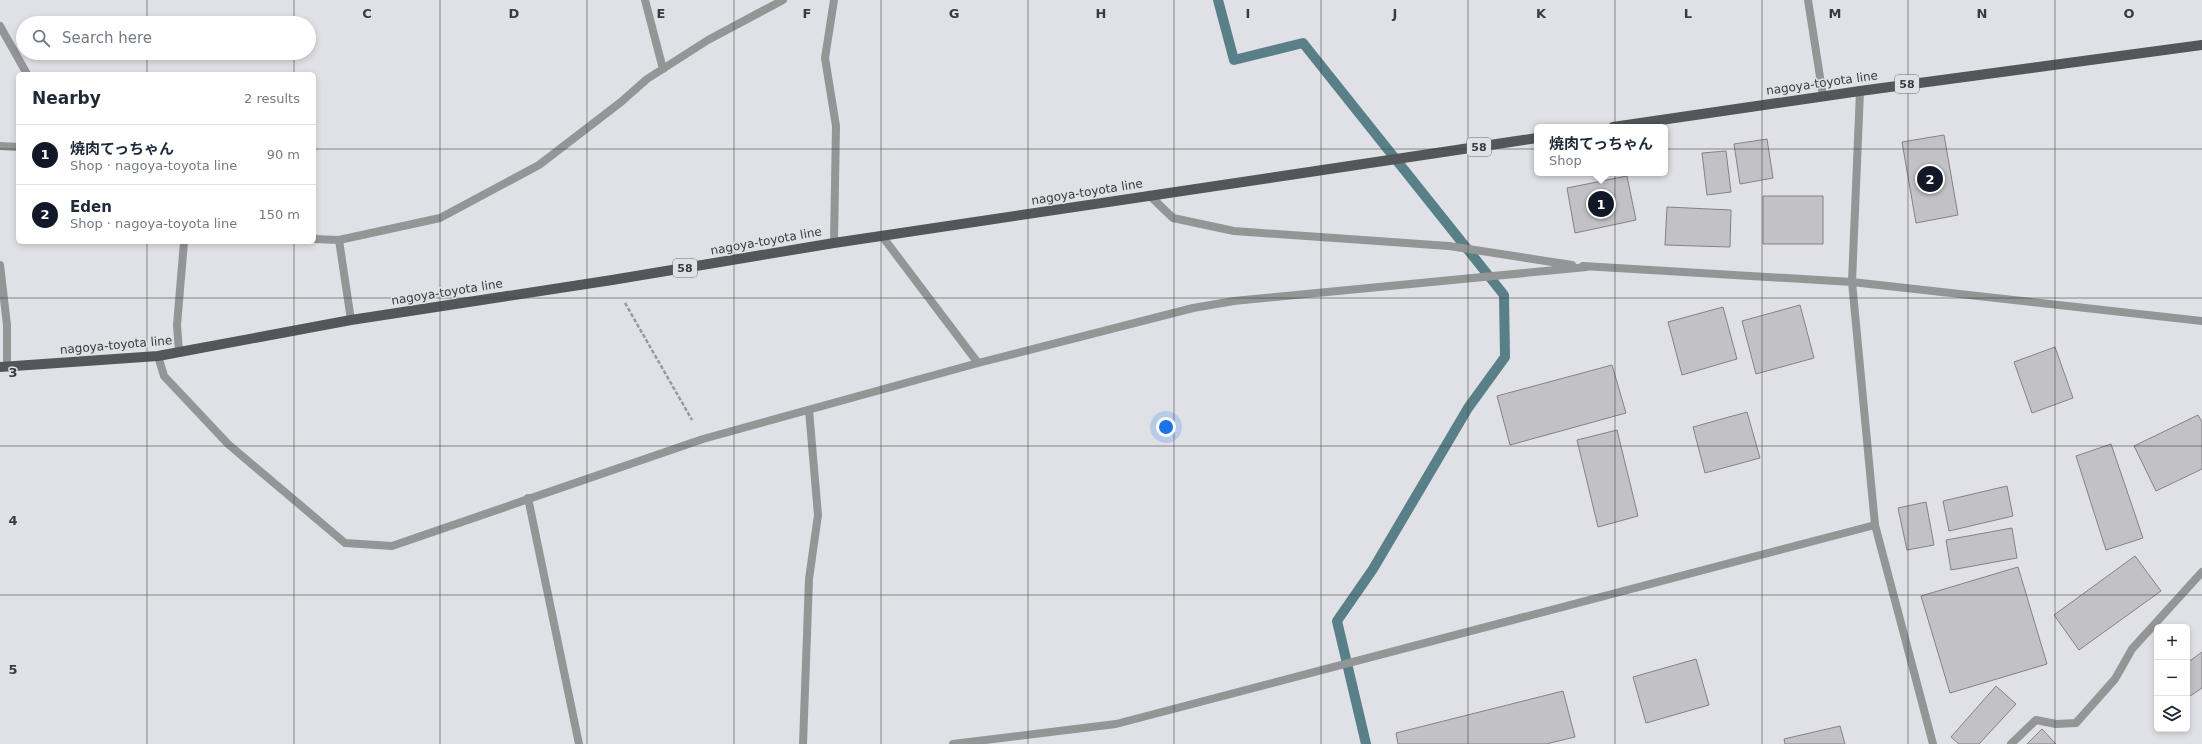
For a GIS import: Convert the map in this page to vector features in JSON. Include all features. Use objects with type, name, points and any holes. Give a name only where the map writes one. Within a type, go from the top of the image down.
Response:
[{"type":"main road","name":"nagoya-toyota line","points":[[1633,124],[1823,96],[2202,45]]},
{"type":"main road","name":"nagoya-toyota line","points":[[4,367],[158,356],[351,320],[612,280],[834,243],[1534,138]]},
{"type":"street","points":[[645,0],[663,69]]},
{"type":"street","points":[[316,240],[339,240],[440,218],[539,165],[621,102],[647,79],[708,40],[783,0]]},
{"type":"street","points":[[834,0],[825,58],[836,126],[834,243]]},
{"type":"street","points":[[1808,0],[1823,96]]},
{"type":"street","points":[[0,26],[16,54]]},
{"type":"street","points":[[19,60],[26,72]]},
{"type":"street","points":[[1860,91],[1852,282],[1875,525],[1933,744]]},
{"type":"street","points":[[0,146],[16,147]]},
{"type":"street","points":[[1149,195],[1173,218],[1234,231],[1449,246],[1587,267],[1852,282],[2202,321]]},
{"type":"street","points":[[882,236],[978,363]]},
{"type":"street","points":[[339,240],[351,320]]},
{"type":"street","points":[[179,352],[177,325],[184,244]]},
{"type":"street","points":[[0,265],[7,325],[4,367]]},
{"type":"street","points":[[158,356],[164,376],[228,444],[344,543],[392,546],[703,439],[978,363],[1207,306],[1234,301],[1587,267]]},
{"type":"street","points":[[803,744],[809,579],[818,515],[809,410]]},
{"type":"street","points":[[528,498],[578,744]]},
{"type":"street","points":[[953,744],[1116,724],[1875,525]]},
{"type":"street","points":[[2011,744],[2036,720],[2056,724],[2076,723],[2115,679],[2132,649],[2202,572]]},
{"type":"path","points":[[612,280],[703,439]]},
{"type":"building","points":[[1944,135],[1958,215],[1916,223],[1902,142]]},
{"type":"building","points":[[1767,139],[1773,178],[1740,184],[1734,144]]},
{"type":"building","points":[[1726,151],[1731,192],[1707,195],[1702,153]]},
{"type":"building","points":[[1627,176],[1636,220],[1575,233],[1567,188]]},
{"type":"building","points":[[1763,196],[1823,196],[1823,244],[1763,244]]},
{"type":"building","points":[[1667,207],[1731,210],[1730,247],[1665,245]]},
{"type":"building","points":[[1800,305],[1814,358],[1756,374],[1742,321]]},
{"type":"building","points":[[1723,307],[1737,359],[1682,375],[1668,322]]},
{"type":"building","points":[[2055,347],[2073,398],[2032,413],[2014,362]]},
{"type":"building","points":[[1612,365],[1626,413],[1510,445],[1497,396]]},
{"type":"building","points":[[1747,412],[1760,458],[1705,473],[1693,427]]},
{"type":"building","points":[[2198,415],[2202,422],[2202,469],[2156,491],[2134,446]]},
{"type":"building","points":[[1617,430],[1638,516],[1598,527],[1577,440]]},
{"type":"building","points":[[2111,444],[2143,538],[2106,550],[2076,456]]},
{"type":"building","points":[[2007,486],[2013,516],[1949,531],[1943,501]]},
{"type":"building","points":[[1926,502],[1934,545],[1907,550],[1898,508]]},
{"type":"building","points":[[2012,528],[2017,558],[1951,570],[1946,540]]},
{"type":"building","points":[[2135,556],[2161,591],[2079,650],[2054,615]]},
{"type":"building","points":[[2018,567],[2047,664],[1950,693],[1921,596]]},
{"type":"building","points":[[2202,652],[2202,688],[2190,696],[2190,661]]},
{"type":"building","points":[[1696,659],[1709,705],[1646,723],[1633,677]]},
{"type":"building","points":[[1996,686],[2016,704],[1979,744],[1959,744],[1951,737]]},
{"type":"building","points":[[1563,691],[1575,737],[1546,744],[1398,744],[1396,733]]},
{"type":"building","points":[[1840,726],[1845,744],[1785,744],[1784,739]]},
{"type":"building","points":[[2042,729],[2056,744],[2027,744]]},
{"type":"waterway","points":[[1218,0],[1234,60],[1303,43],[1504,295],[1505,357],[1468,408],[1373,569],[1337,621],[1366,744]]},
{"type":"place","name":"Eden","points":[[1930,179]]},
{"type":"place","name":"焼肉てっちゃん","points":[[1601,204]]}]
